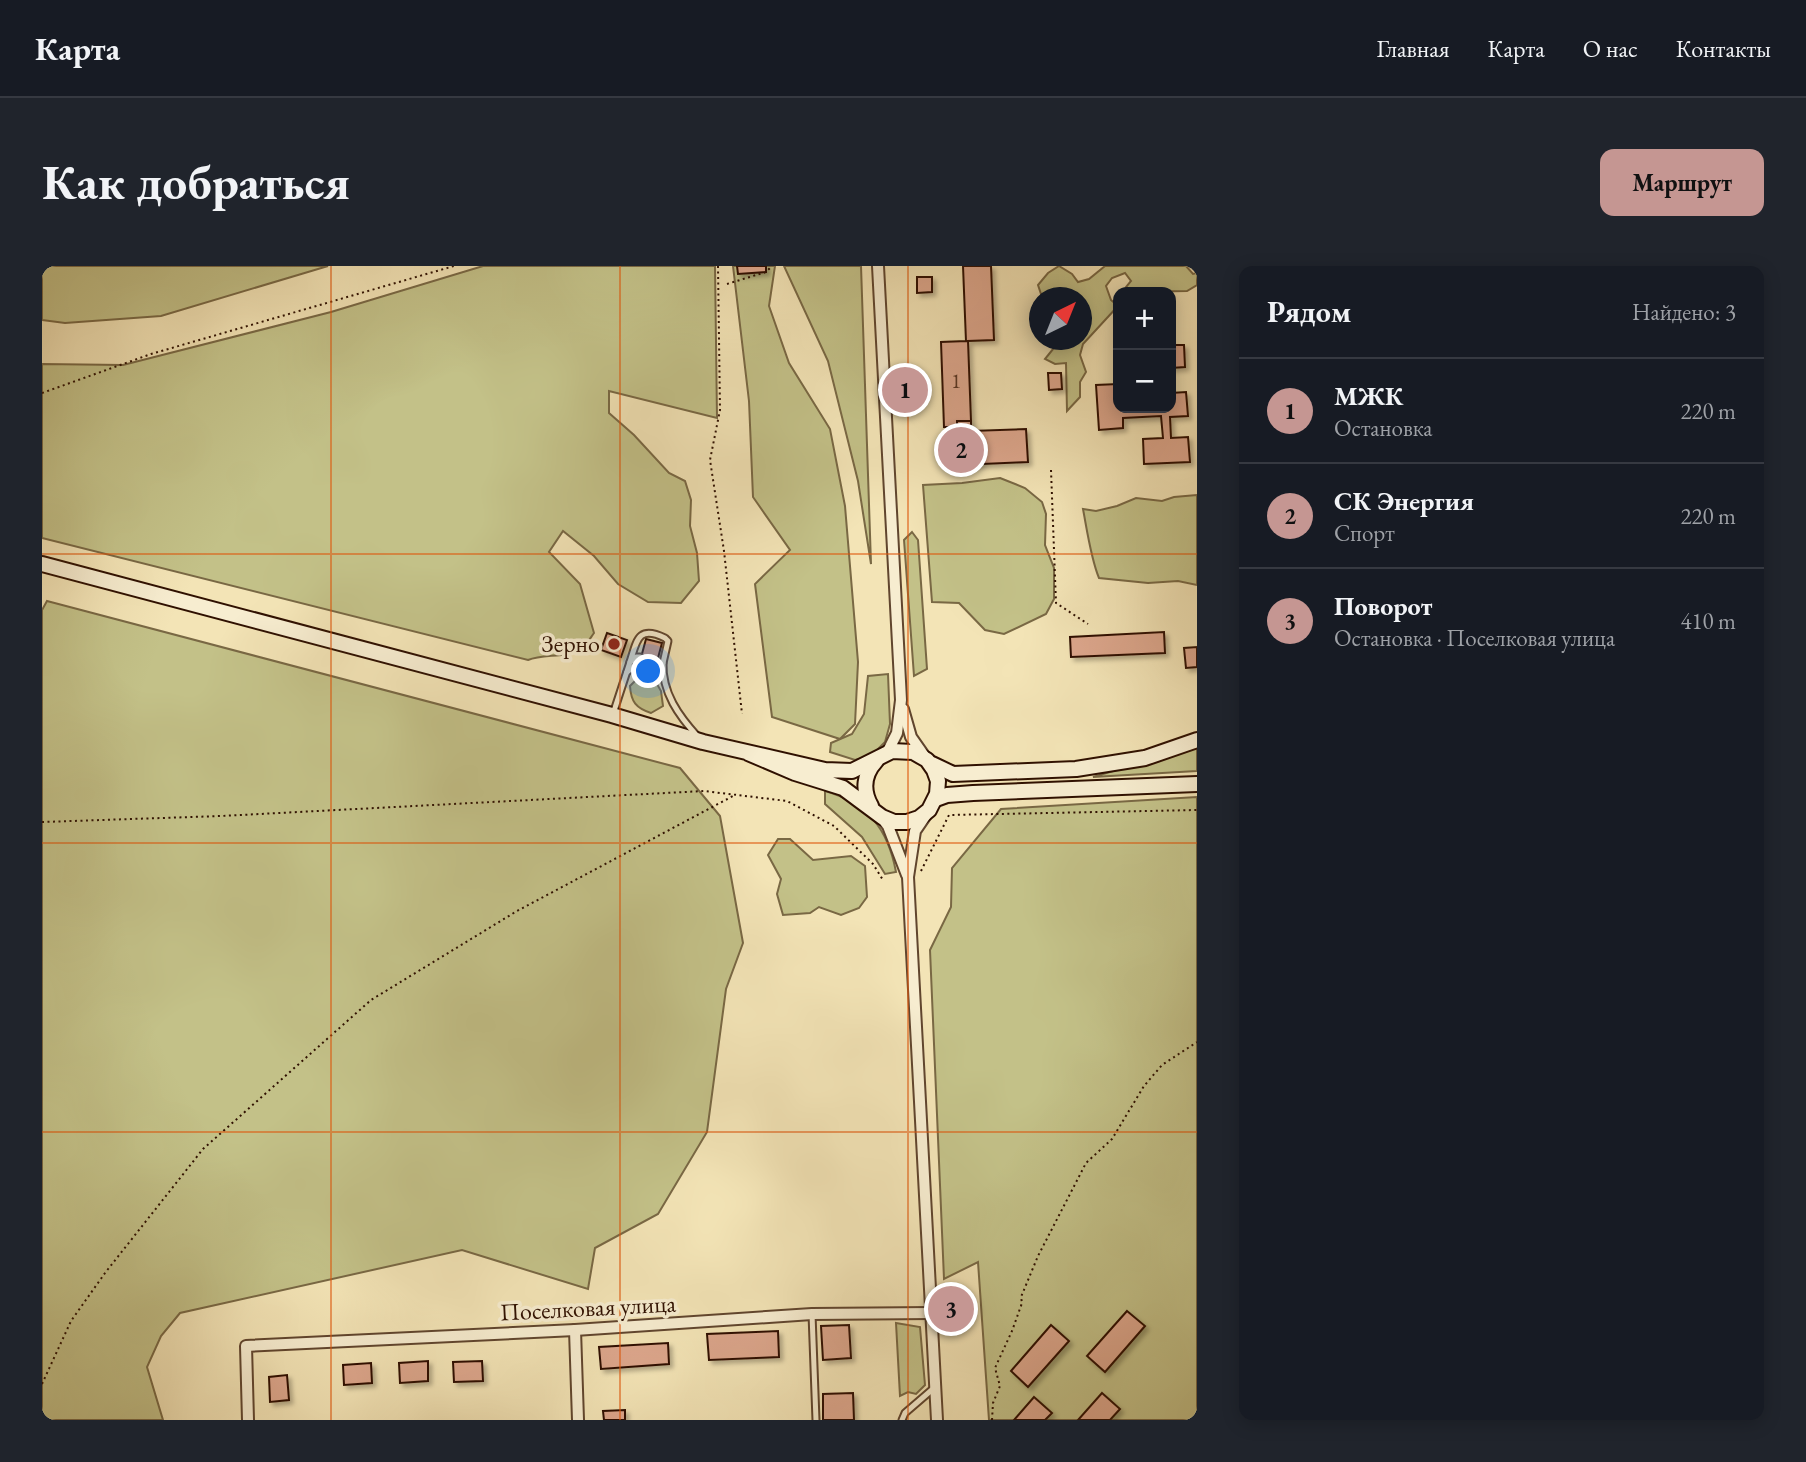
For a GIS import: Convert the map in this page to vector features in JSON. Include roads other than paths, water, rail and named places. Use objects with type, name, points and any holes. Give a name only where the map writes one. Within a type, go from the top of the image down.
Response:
[{"type":"main road","points":[[42,564],[612,715],[703,742],[825,770],[846,771],[861,768],[887,753],[908,750],[953,774],[1043,771],[1144,758],[1197,740]]},
{"type":"main road","points":[[748,753],[795,773],[843,788],[887,820],[900,823],[919,818],[947,795],[1197,784]]},
{"type":"main road","points":[[876,812],[867,798],[866,778],[873,763],[887,753]]},
{"type":"main road","points":[[927,760],[937,775],[938,788],[932,805]]},
{"type":"street","points":[[878,266],[901,700],[897,733],[887,753]]},
{"type":"street","points":[[901,700],[911,737],[927,760]]},
{"type":"street","points":[[932,805],[915,831],[913,876],[937,1420]]},
{"type":"street","points":[[876,812],[888,826],[913,876]]},
{"type":"street","name":"Поселковая улица","points":[[248,1420],[246,1346],[575,1331],[812,1314],[932,1313]]},
{"type":"street","points":[[575,1331],[578,1420]]},
{"type":"lane","points":[[612,715],[641,635],[650,633],[668,641],[662,656],[663,675],[675,708],[703,742]]},
{"type":"lane","points":[[630,662],[640,657]]},
{"type":"lane","points":[[627,672],[633,667],[663,675]]},
{"type":"lane","points":[[812,1314],[816,1420]]},
{"type":"lane","points":[[902,1420],[905,1413],[934,1387]]},
{"type":"place","name":"МЖК","points":[[905,390]]},
{"type":"place","name":"СК Энергия","points":[[961,450]]},
{"type":"place","name":"Зерно","points":[[614,644]]},
{"type":"place","name":"Поворот","points":[[951,1309]]}]
